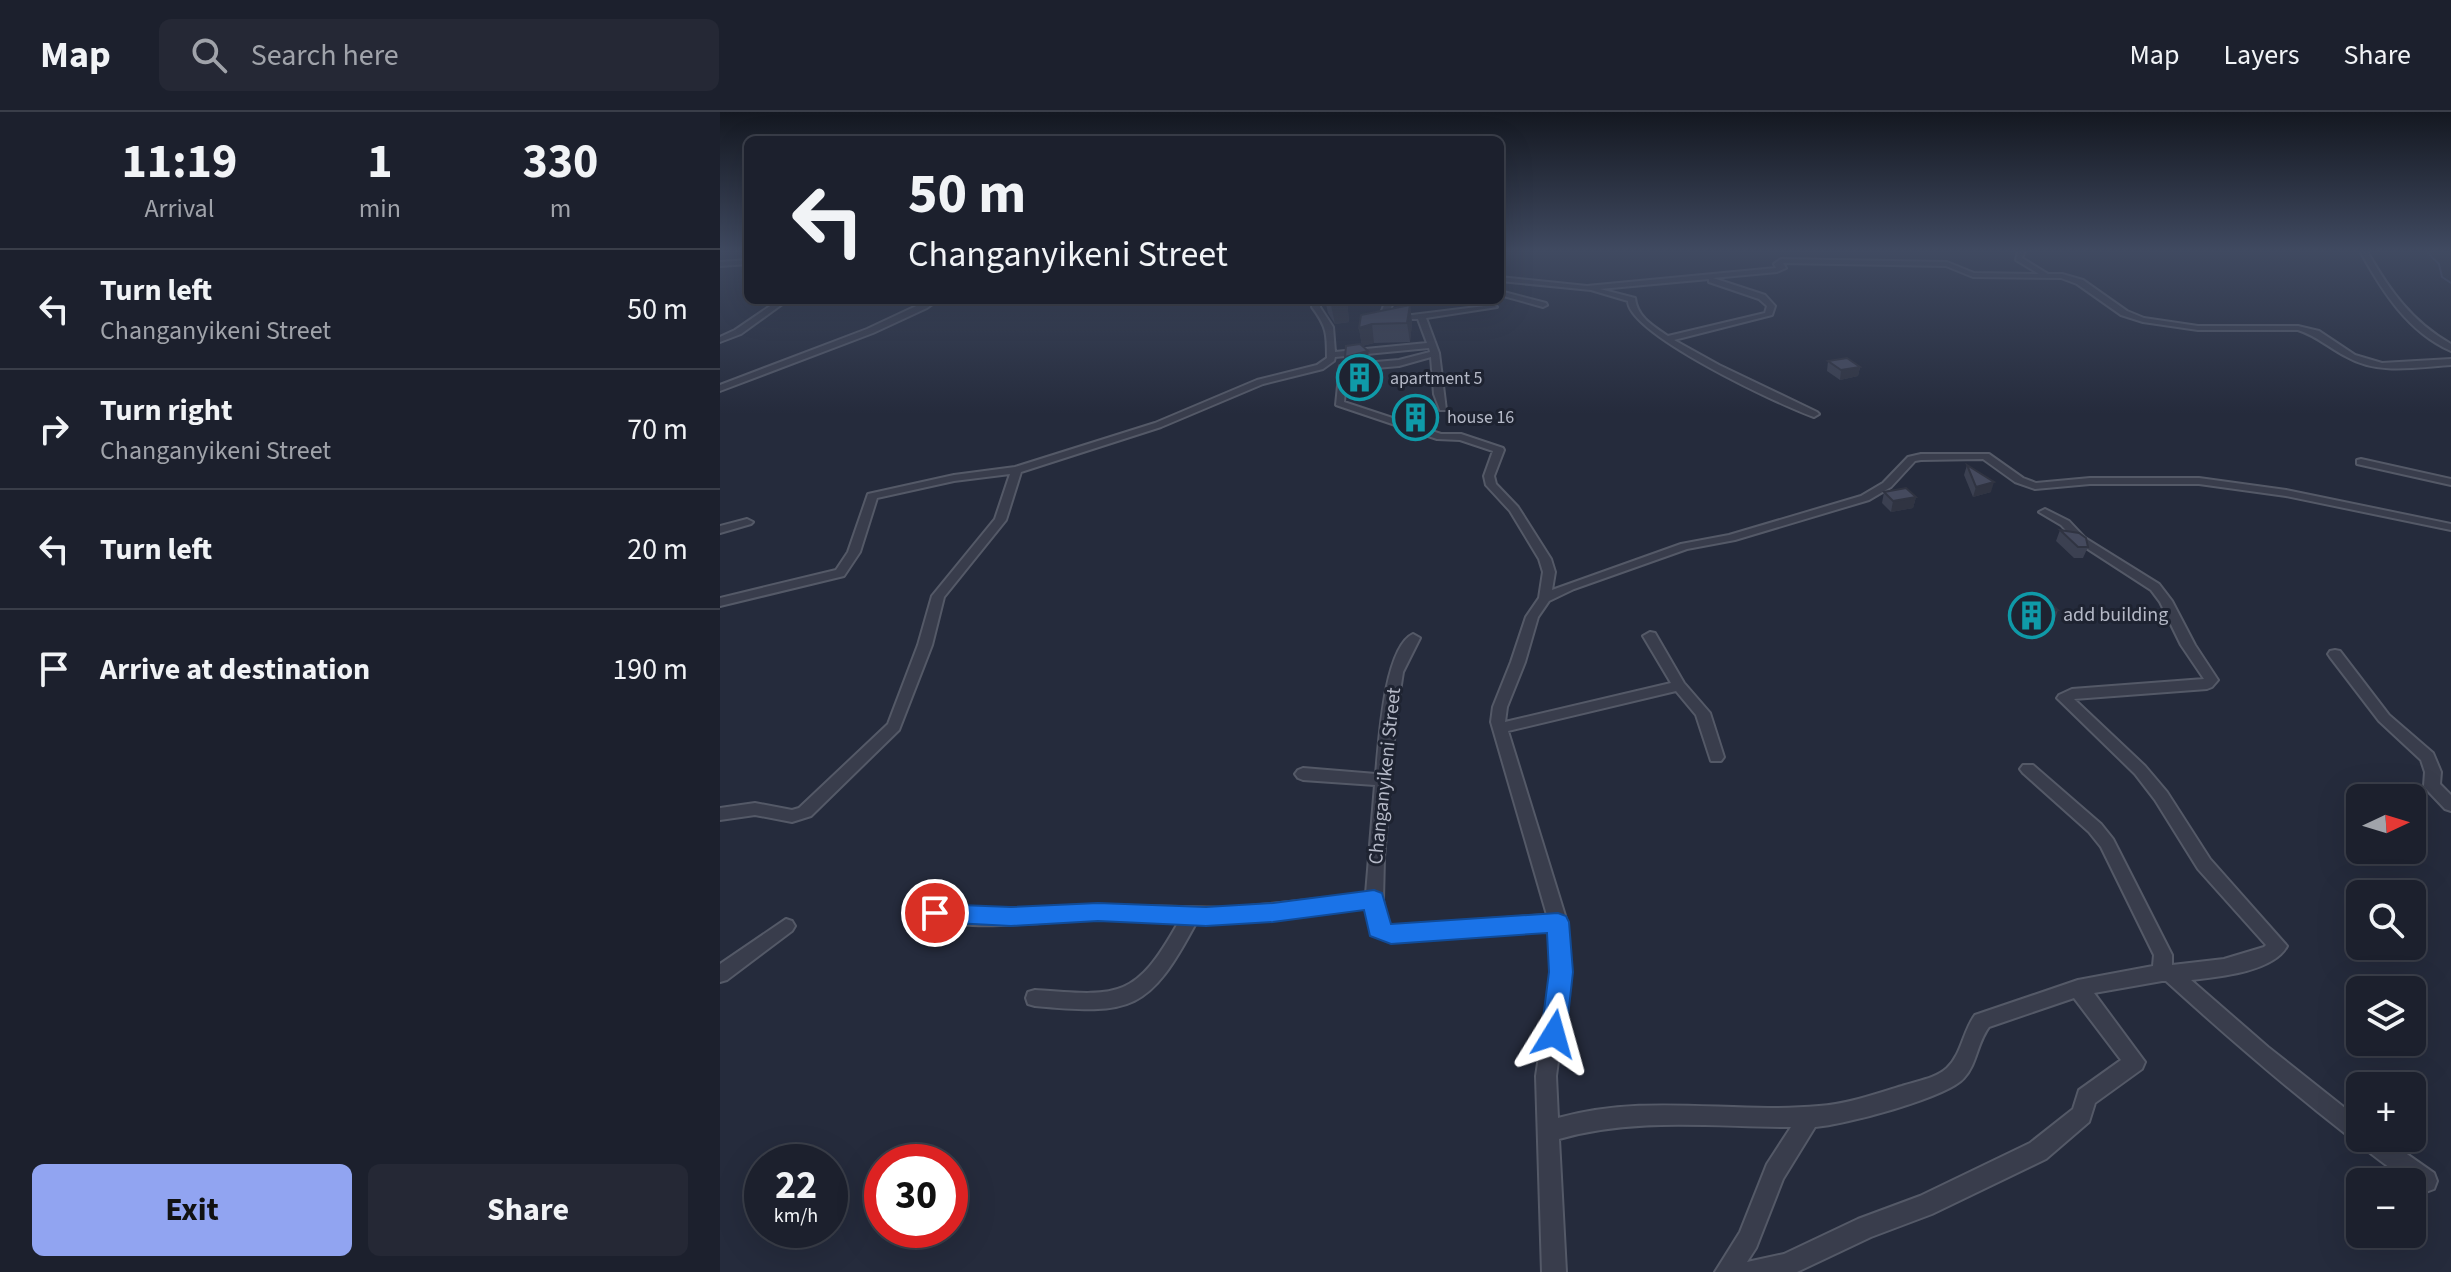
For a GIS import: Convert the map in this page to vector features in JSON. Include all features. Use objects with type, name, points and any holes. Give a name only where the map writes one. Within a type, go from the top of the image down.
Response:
[{"type":"street","points":[[720,340],[738,332],[777,305]]},
{"type":"street","points":[[720,388],[786,366],[929,305]]},
{"type":"street","points":[[1316,305],[1331,324],[1331,359],[1320,367]]},
{"type":"street","points":[[1388,305],[1384,316],[1422,316],[1493,307]]},
{"type":"street","points":[[1632,305],[1633,311],[1667,339],[1814,414]]},
{"type":"street","points":[[1667,339],[1768,315],[1770,305]]},
{"type":"street","points":[[2113,305],[2143,320],[2198,328],[2298,328],[2316,333],[2352,357],[2381,366],[2451,362]]},
{"type":"street","points":[[2395,305],[2416,326],[2451,348]]},
{"type":"street","points":[[1422,316],[1423,327],[1433,349],[1436,394],[1443,408]]},
{"type":"street","points":[[1331,355],[1433,349]]},
{"type":"street","points":[[720,602],[840,573],[854,552],[872,496],[954,478],[1016,470],[1158,425],[1260,382],[1320,367],[1399,363],[1433,349]]},
{"type":"street","points":[[1343,368],[1339,403],[1431,434],[1461,437],[1499,450],[1489,476],[1491,485],[1514,509],[1545,559],[1549,572],[1545,598]]},
{"type":"street","points":[[1554,1272],[1546,1076],[1561,972],[1558,922],[1500,728],[1500,707],[1526,632],[1545,598],[1570,586],[1685,546],[1731,538],[1865,498],[1887,485],[1912,459],[1921,457],[1985,456],[2019,480],[2035,486],[2090,481],[2199,481],[2286,493],[2451,527]]},
{"type":"street","points":[[2361,462],[2450,480]]},
{"type":"street","points":[[720,814],[755,809],[792,816],[805,812],[894,726],[925,645],[938,596],[1000,520],[1016,470]]},
{"type":"street","points":[[1547,1132],[1588,1118],[1698,1112],[1809,1117],[1850,1112],[1946,1081],[1968,1056],[1973,1030],[1982,1021],[2078,988],[2250,961],[2275,952],[2278,946],[2204,864],[2161,796],[2140,770],[2064,698],[2072,694],[2129,688],[2207,684],[2211,680],[2155,587],[2081,540],[2065,523],[2045,512]]},
{"type":"street","points":[[720,530],[747,522]]},
{"type":"street","points":[[1650,636],[1679,686],[1703,713],[1716,757]]},
{"type":"street","name":"Changanyikeni Street","points":[[1413,638],[1396,672],[1374,900],[1378,929],[1391,934],[1558,922]]},
{"type":"street","points":[[2335,654],[2384,718],[2428,757],[2433,772],[2432,786],[2451,805]]},
{"type":"street","points":[[1500,728],[1679,686]]},
{"type":"street","points":[[2028,769],[2095,828],[2107,843],[2163,955],[2166,973],[2346,1122]]},
{"type":"street","points":[[1303,774],[1384,780]]},
{"type":"street","points":[[918,903],[935,913],[954,916],[1011,917],[1098,912],[1191,915],[1273,913],[1374,900]]},
{"type":"street","points":[[1035,998],[1096,1004],[1131,998],[1149,982],[1175,947],[1191,915]]},
{"type":"street","points":[[720,974],[786,926]]},
{"type":"street","points":[[1752,1272],[1786,1265],[1866,1227],[1977,1182],[2038,1151],[2082,1115],[2086,1097],[2135,1062],[2078,988]]},
{"type":"street","points":[[1727,1272],[1748,1240],[1775,1172],[1809,1117]]},
{"type":"street","points":[[2386,1152],[2408,1168]]},
{"type":"building","points":[[1410,305],[1407,323],[1372,324],[1359,328],[1361,315]]},
{"type":"building","points":[[1360,344],[1368,351],[1345,357],[1346,346]]},
{"type":"building","points":[[1847,358],[1860,367],[1841,370],[1828,361]]},
{"type":"building","points":[[1967,465],[1994,482],[1976,487]]},
{"type":"building","points":[[1906,488],[1916,497],[1893,501],[1884,492]]},
{"type":"building","points":[[2060,530],[2079,533],[2086,538],[2088,547],[2078,547]]},
{"type":"building","points":[[2040,595],[2058,610],[2035,613],[2022,599]]},
{"type":"place","name":"apartment 5","points":[[1359,378]]},
{"type":"place","name":"house 16","points":[[1416,417]]},
{"type":"place","name":"add building","points":[[2032,615]]},
{"type":"route","points":[[935,913],[1011,917],[1098,912],[1206,916],[1273,913],[1374,900],[1378,929],[1391,934],[1558,922],[1561,972],[1554,1034]]}]
